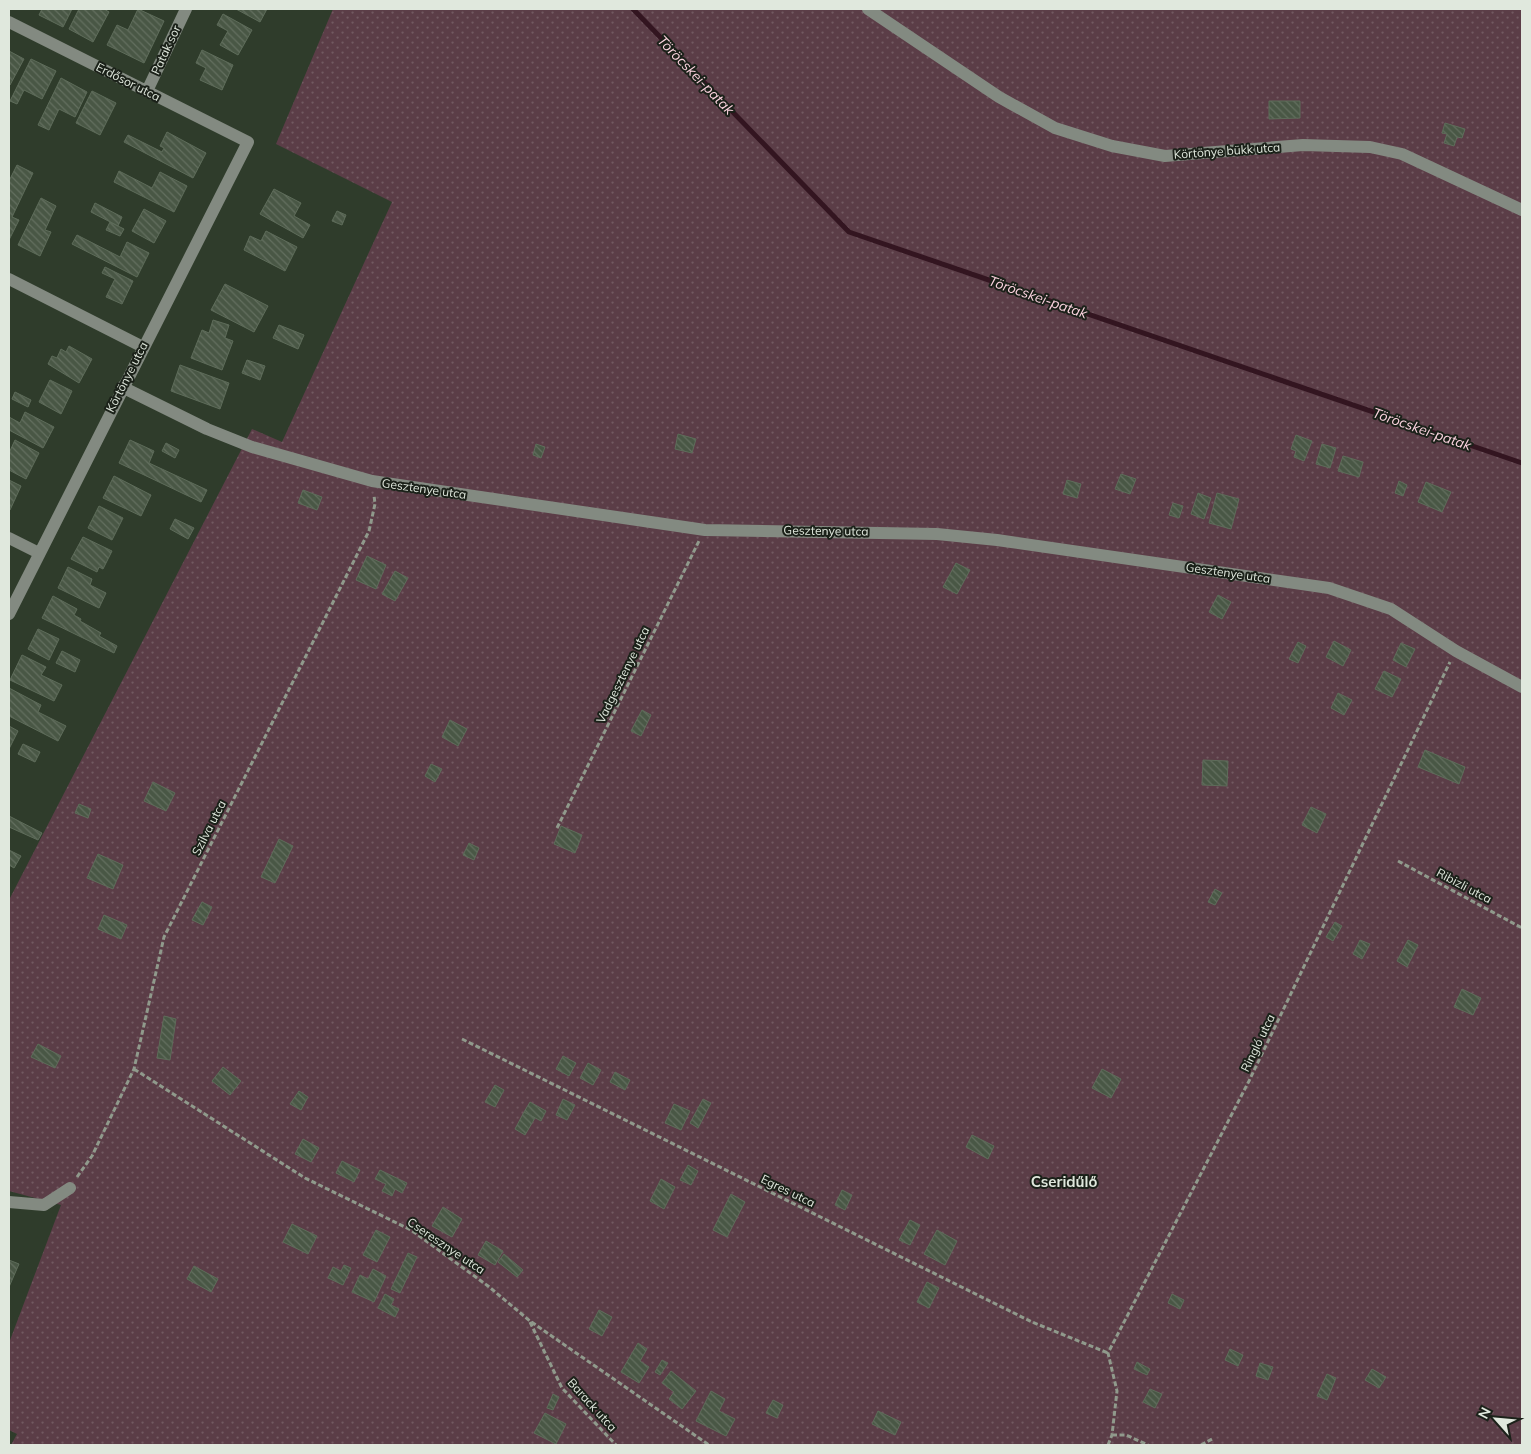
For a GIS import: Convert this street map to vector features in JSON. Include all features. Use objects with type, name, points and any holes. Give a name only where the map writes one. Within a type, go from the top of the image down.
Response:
[{"type":"street","name":"Patak sor","points":[[147,91],[186,9]]},
{"type":"street","name":"Körtönye bükk utca","points":[[868,9],[999,97],[1055,128],[1112,146],[1165,156],[1303,146],[1370,147],[1402,154],[1522,210]]},
{"type":"street","name":"Erdősor utca","points":[[9,22],[248,142]]},
{"type":"street","name":"Körtönye utca","points":[[9,614],[122,387],[248,142]]},
{"type":"street","points":[[9,279],[143,346]]},
{"type":"street","name":"Gesztenye utca","points":[[122,387],[208,430],[252,447],[372,481],[705,530],[937,534],[997,540],[1329,588],[1391,609],[1456,651],[1522,687]]},
{"type":"street","points":[[9,538],[39,553]]},
{"type":"street","points":[[9,1202],[44,1204],[70,1188]]},
{"type":"path","name":"Szilva utca","points":[[70,1188],[92,1156],[134,1069],[164,937],[368,531],[375,504],[372,481]]},
{"type":"path","name":"Vadgesztenye utca","points":[[557,828],[705,530]]},
{"type":"path","name":"Ringló utca","points":[[1108,1353],[1249,1081],[1456,651]]},
{"type":"path","name":"Ribizli utca","points":[[1398,861],[1522,928]]},
{"type":"path","name":"Egres utca","points":[[462,1039],[1032,1322],[1108,1353]]},
{"type":"path","name":"Cseresznye utca","points":[[134,1069],[305,1178],[411,1230],[488,1286],[530,1321],[709,1445]]},
{"type":"path","name":"Barack utca","points":[[530,1321],[562,1388],[616,1445]]},
{"type":"path","points":[[1108,1353],[1117,1391],[1112,1435],[1108,1445]]},
{"type":"path","points":[[1112,1435],[1126,1435],[1148,1445]]},
{"type":"path","points":[[1201,1445],[1214,1438]]},
{"type":"shaded area","points":[[333,9],[1522,9],[1522,1445],[11,1445],[17,1434],[9,1430],[9,1343],[61,1205],[9,1191],[9,900],[252,429],[282,442],[392,202],[276,144]]},
{"type":"building","points":[[42,9],[72,9],[63,27],[39,15]]},
{"type":"building","points":[[79,9],[104,9],[109,12],[93,42],[69,29]]},
{"type":"building","points":[[138,9],[164,21],[144,63],[107,45],[117,25],[128,30]]},
{"type":"building","points":[[236,9],[267,9],[260,22]]},
{"type":"building","points":[[223,14],[252,30],[238,55],[220,45],[228,31],[217,25]]},
{"type":"building","points":[[202,50],[233,65],[222,90],[200,80],[206,68],[196,63]]},
{"type":"building","points":[[9,51],[24,59],[10,85],[9,84]]},
{"type":"building","points":[[31,59],[56,71],[42,99],[24,90],[17,104],[10,101]]},
{"type":"building","points":[[61,78],[87,92],[75,117],[59,109],[49,130],[38,125]]},
{"type":"building","points":[[92,91],[116,103],[100,135],[76,123]]},
{"type":"building","points":[[1269,101],[1300,101],[1300,118],[1269,119]]},
{"type":"building","points":[[1445,123],[1465,129],[1462,138],[1457,137],[1454,146],[1444,143],[1447,134],[1442,133]]},
{"type":"building","points":[[167,132],[206,153],[193,178],[124,142],[128,135],[162,152],[164,148],[160,146]]},
{"type":"building","points":[[17,165],[33,173],[12,217],[19,220],[9,240],[9,181]]},
{"type":"building","points":[[119,171],[152,188],[160,172],[187,186],[174,212],[114,182]]},
{"type":"building","points":[[274,189],[301,203],[294,216],[310,225],[303,238],[260,214]]},
{"type":"building","points":[[41,198],[56,206],[45,230],[51,232],[40,256],[18,245]]},
{"type":"building","points":[[95,203],[122,217],[118,226],[91,212]]},
{"type":"building","points":[[144,209],[166,221],[154,243],[132,231]]},
{"type":"building","points":[[337,211],[346,215],[342,225],[332,221]]},
{"type":"building","points":[[110,222],[124,229],[120,236],[106,230]]},
{"type":"building","points":[[266,231],[297,247],[285,271],[244,250],[250,236],[261,241]]},
{"type":"building","points":[[77,235],[120,257],[127,242],[149,253],[137,277],[72,244]]},
{"type":"building","points":[[105,267],[133,281],[122,304],[106,297],[115,279],[102,273]]},
{"type":"building","points":[[225,284],[268,306],[254,332],[211,310]]},
{"type":"building","points":[[213,320],[229,325],[225,338],[233,341],[222,370],[191,358],[202,330],[209,333]]},
{"type":"building","points":[[279,325],[304,335],[298,349],[273,338]]},
{"type":"building","points":[[69,346],[92,359],[79,383],[48,364],[52,356],[57,358],[61,349],[66,352]]},
{"type":"building","points":[[247,360],[265,366],[260,380],[242,373]]},
{"type":"building","points":[[180,365],[229,383],[220,409],[171,391]]},
{"type":"building","points":[[50,380],[72,391],[61,414],[39,402]]},
{"type":"building","points":[[15,392],[31,400],[28,407],[12,399]]},
{"type":"building","points":[[25,412],[54,427],[43,448],[9,430],[9,417],[20,423]]},
{"type":"building","points":[[678,434],[696,439],[692,453],[675,449]]},
{"type":"building","points":[[1296,435],[1312,441],[1304,461],[1294,457],[1296,451],[1291,449]]},
{"type":"building","points":[[15,440],[39,453],[26,479],[9,470],[9,453]]},
{"type":"building","points":[[130,440],[154,451],[149,463],[207,490],[201,502],[119,463]]},
{"type":"building","points":[[166,443],[179,450],[175,458],[162,451]]},
{"type":"building","points":[[536,444],[545,447],[541,458],[533,455]]},
{"type":"building","points":[[1322,444],[1336,448],[1330,468],[1316,464]]},
{"type":"building","points":[[1343,456],[1363,462],[1359,477],[1338,471]]},
{"type":"building","points":[[1121,474],[1136,479],[1130,494],[1115,489]]},
{"type":"building","points":[[114,476],[151,495],[141,516],[103,498]]},
{"type":"building","points":[[9,480],[21,486],[10,510],[9,510]]},
{"type":"building","points":[[1067,480],[1081,484],[1077,498],[1063,494]]},
{"type":"building","points":[[1399,481],[1407,485],[1403,496],[1395,493]]},
{"type":"building","points":[[1426,482],[1451,492],[1442,512],[1418,502]]},
{"type":"building","points":[[303,490],[322,497],[317,510],[298,503]]},
{"type":"building","points":[[1198,493],[1211,498],[1204,519],[1191,514]]},
{"type":"building","points":[[1217,493],[1239,499],[1231,529],[1209,523]]},
{"type":"building","points":[[1173,503],[1183,506],[1179,518],[1169,515]]},
{"type":"building","points":[[99,506],[123,518],[112,540],[88,528]]},
{"type":"building","points":[[175,519],[194,528],[188,539],[170,529]]},
{"type":"building","points":[[83,537],[112,551],[103,569],[99,567],[97,572],[71,559]]},
{"type":"building","points":[[367,556],[386,565],[376,589],[356,580]]},
{"type":"building","points":[[956,563],[970,570],[957,594],[943,587]]},
{"type":"building","points":[[68,567],[92,579],[90,585],[106,593],[99,608],[58,588]]},
{"type":"building","points":[[395,571],[408,578],[395,601],[382,594]]},
{"type":"building","points":[[1218,595],[1231,602],[1222,619],[1209,612]]},
{"type":"building","points":[[53,596],[77,609],[74,615],[81,619],[80,621],[101,633],[99,636],[117,646],[114,653],[42,618]]},
{"type":"building","points":[[38,629],[59,639],[49,660],[28,649]]},
{"type":"building","points":[[1334,641],[1351,650],[1343,666],[1326,657]]},
{"type":"building","points":[[1298,642],[1306,646],[1298,663],[1289,659]]},
{"type":"building","points":[[1401,643],[1415,649],[1406,667],[1393,660]]},
{"type":"building","points":[[62,651],[80,660],[75,672],[56,663]]},
{"type":"building","points":[[22,655],[46,667],[41,675],[62,685],[54,701],[10,680]]},
{"type":"building","points":[[1384,671],[1401,679],[1392,697],[1375,689]]},
{"type":"building","points":[[9,688],[41,705],[38,712],[66,726],[58,741],[9,716]]},
{"type":"building","points":[[1338,693],[1352,700],[1344,715],[1331,708]]},
{"type":"building","points":[[642,710],[651,715],[641,736],[631,731]]},
{"type":"building","points":[[450,720],[467,729],[458,746],[442,737]]},
{"type":"building","points":[[9,726],[18,731],[9,749]]},
{"type":"building","points":[[23,744],[40,752],[35,762],[18,754]]},
{"type":"building","points":[[1425,750],[1465,767],[1459,784],[1418,767]]},
{"type":"building","points":[[1203,760],[1228,761],[1227,786],[1202,785]]},
{"type":"building","points":[[431,764],[442,769],[435,782],[425,776]]},
{"type":"building","points":[[153,782],[175,793],[166,811],[144,801]]},
{"type":"building","points":[[79,804],[91,809],[88,818],[75,813]]},
{"type":"building","points":[[1311,807],[1326,814],[1317,833],[1302,825]]},
{"type":"building","points":[[9,816],[42,833],[38,840],[9,827]]},
{"type":"building","points":[[561,826],[582,835],[575,853],[554,844]]},
{"type":"building","points":[[279,839],[293,846],[275,883],[261,877]]},
{"type":"building","points":[[469,843],[479,848],[474,860],[463,855]]},
{"type":"building","points":[[9,850],[21,856],[14,868],[9,865]]},
{"type":"building","points":[[98,854],[123,865],[113,889],[87,878]]},
{"type":"building","points":[[1215,889],[1222,893],[1215,905],[1208,902]]},
{"type":"building","points":[[202,902],[212,907],[203,925],[192,920]]},
{"type":"building","points":[[104,915],[127,925],[121,939],[98,929]]},
{"type":"building","points":[[1335,922],[1342,926],[1333,941],[1326,937]]},
{"type":"building","points":[[1360,940],[1370,944],[1362,959],[1353,954]]},
{"type":"building","points":[[1408,940],[1418,945],[1407,967],[1397,961]]},
{"type":"building","points":[[1462,989],[1481,998],[1473,1015],[1454,1007]]},
{"type":"building","points":[[164,1016],[176,1019],[170,1060],[157,1058]]},
{"type":"building","points":[[38,1044],[61,1056],[55,1068],[31,1057]]},
{"type":"building","points":[[563,1056],[576,1063],[569,1076],[556,1069]]},
{"type":"building","points":[[588,1063],[601,1070],[593,1085],[580,1078]]},
{"type":"building","points":[[223,1067],[241,1081],[230,1095],[212,1081]]},
{"type":"building","points":[[1102,1069],[1121,1079],[1111,1098],[1092,1088]]},
{"type":"building","points":[[615,1072],[630,1080],[625,1090],[610,1082]]},
{"type":"building","points":[[495,1085],[504,1090],[495,1107],[485,1102]]},
{"type":"building","points":[[299,1091],[308,1097],[301,1110],[290,1104]]},
{"type":"building","points":[[563,1099],[575,1105],[567,1120],[556,1115]]},
{"type":"building","points":[[703,1099],[711,1103],[698,1128],[690,1123]]},
{"type":"building","points":[[530,1102],[546,1111],[541,1121],[524,1112]]},
{"type":"building","points":[[674,1104],[690,1111],[681,1130],[665,1123]]},
{"type":"building","points":[[524,1112],[535,1118],[525,1135],[515,1129]]},
{"type":"building","points":[[972,1135],[994,1146],[988,1159],[966,1147]]},
{"type":"building","points":[[303,1139],[319,1148],[311,1162],[295,1154]]},
{"type":"building","points":[[342,1161],[360,1170],[354,1182],[336,1173]]},
{"type":"building","points":[[688,1165],[698,1171],[691,1185],[680,1180]]},
{"type":"building","points":[[380,1170],[407,1183],[402,1193],[395,1189],[392,1196],[382,1191],[386,1184],[375,1179]]},
{"type":"building","points":[[661,1179],[675,1187],[664,1209],[650,1201]]},
{"type":"building","points":[[842,1190],[852,1195],[845,1210],[835,1205]]},
{"type":"building","points":[[731,1194],[745,1202],[727,1237],[713,1230]]},
{"type":"building","points":[[443,1207],[462,1219],[452,1237],[432,1226]]},
{"type":"building","points":[[910,1220],[920,1225],[910,1245],[899,1240]]},
{"type":"building","points":[[292,1224],[317,1236],[308,1254],[283,1242]]},
{"type":"building","points":[[376,1230],[390,1237],[377,1262],[363,1255]]},
{"type":"building","points":[[937,1230],[957,1241],[945,1265],[924,1254]]},
{"type":"building","points":[[486,1241],[503,1251],[495,1265],[478,1255]]},
{"type":"building","points":[[408,1253],[417,1257],[400,1293],[391,1289]]},
{"type":"building","points":[[504,1254],[523,1270],[517,1277],[498,1262]]},
{"type":"building","points":[[9,1260],[19,1264],[9,1287]]},
{"type":"building","points":[[344,1265],[351,1268],[343,1285],[328,1278],[333,1267],[341,1271]]},
{"type":"building","points":[[194,1266],[218,1279],[211,1292],[187,1279]]},
{"type":"building","points":[[373,1269],[386,1276],[374,1302],[352,1292],[360,1275],[368,1279]]},
{"type":"building","points":[[927,1282],[939,1288],[929,1308],[917,1302]]},
{"type":"building","points":[[385,1294],[394,1299],[391,1305],[399,1309],[395,1317],[378,1308]]},
{"type":"building","points":[[1172,1294],[1184,1300],[1180,1309],[1168,1303]]},
{"type":"building","points":[[599,1310],[612,1317],[602,1336],[589,1329]]},
{"type":"building","points":[[638,1343],[647,1349],[640,1361],[649,1367],[639,1383],[621,1372]]},
{"type":"building","points":[[1230,1349],[1243,1355],[1238,1366],[1225,1360]]},
{"type":"building","points":[[662,1360],[668,1363],[660,1375],[655,1372]]},
{"type":"building","points":[[1137,1362],[1150,1369],[1147,1375],[1134,1369]]},
{"type":"building","points":[[1260,1363],[1273,1367],[1268,1380],[1256,1376]]},
{"type":"building","points":[[1372,1369],[1386,1377],[1379,1388],[1365,1380]]},
{"type":"building","points":[[671,1371],[696,1391],[682,1409],[669,1399],[674,1392],[662,1383]]},
{"type":"building","points":[[1327,1374],[1336,1378],[1327,1400],[1317,1396]]},
{"type":"building","points":[[1150,1389],[1162,1394],[1155,1408],[1143,1402]]},
{"type":"building","points":[[711,1391],[725,1399],[719,1411],[735,1419],[726,1436],[696,1421]]},
{"type":"building","points":[[553,1394],[559,1397],[553,1410],[547,1408]]},
{"type":"building","points":[[773,1400],[783,1405],[777,1418],[766,1413]]},
{"type":"building","points":[[878,1411],[901,1422],[895,1435],[872,1424]]},
{"type":"building","points":[[545,1413],[566,1424],[556,1444],[534,1433]]},
{"type":"waterway","name":"Töröcskei-patak","points":[[633,9],[849,232],[1522,463]]},
{"type":"district","name":"Cseridűlő","points":[[1064,1182]]}]
